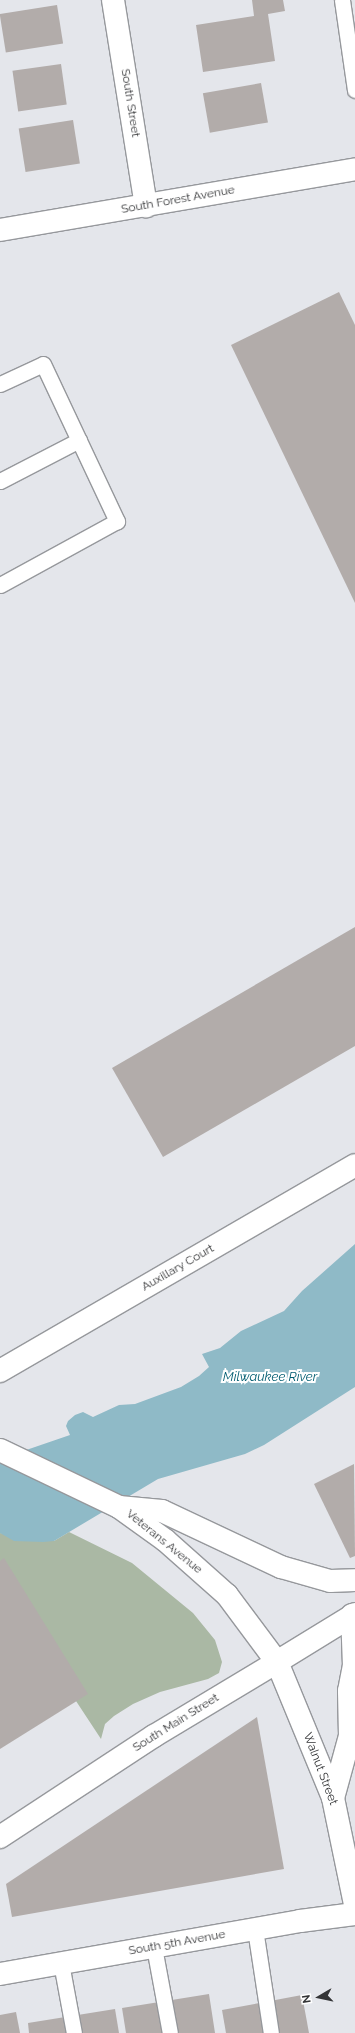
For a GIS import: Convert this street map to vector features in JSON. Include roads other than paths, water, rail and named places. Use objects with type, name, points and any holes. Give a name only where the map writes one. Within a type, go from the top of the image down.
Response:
[{"type":"street","name":"South Street","points":[[113,0],[146,206]]},
{"type":"street","name":"South Forest Avenue","points":[[0,230],[355,169]]},
{"type":"street","name":"Auxillary Court","points":[[0,1371],[355,1166]]},
{"type":"street","name":"Veterans Avenue","points":[[0,1450],[119,1507],[165,1540],[227,1595],[276,1662]]},
{"type":"street","points":[[119,1507],[162,1511],[281,1566],[330,1581],[355,1580]]},
{"type":"street","points":[[333,1798],[350,1736],[349,1691],[354,1666],[354,1615]]},
{"type":"street","name":"South Main Street","points":[[0,1837],[154,1736],[354,1615]]},
{"type":"street","name":"Walnut Street","points":[[276,1662],[333,1798],[355,1904]]},
{"type":"street","name":"South 5th Avenue","points":[[0,1974],[255,1929],[355,1914]]},
{"type":"lane","points":[[342,0],[355,90]]},
{"type":"lane","points":[[0,384],[43,364],[117,521],[0,585]]},
{"type":"lane","points":[[0,481],[79,440]]},
{"type":"lane","points":[[255,1929],[271,2033]]},
{"type":"lane","points":[[154,1947],[170,2033]]},
{"type":"lane","points":[[61,1963],[74,2033]]},
{"type":"water","name":"Milwaukee River","points":[[355,1244],[355,1387],[264,1445],[245,1454],[158,1479],[54,1541],[14,1541],[0,1533],[0,1459],[70,1435],[66,1426],[68,1421],[75,1415],[83,1412],[93,1417],[119,1405],[135,1404],[181,1387],[199,1376],[209,1367],[202,1354],[220,1348],[241,1331],[284,1311],[302,1291]]}]
